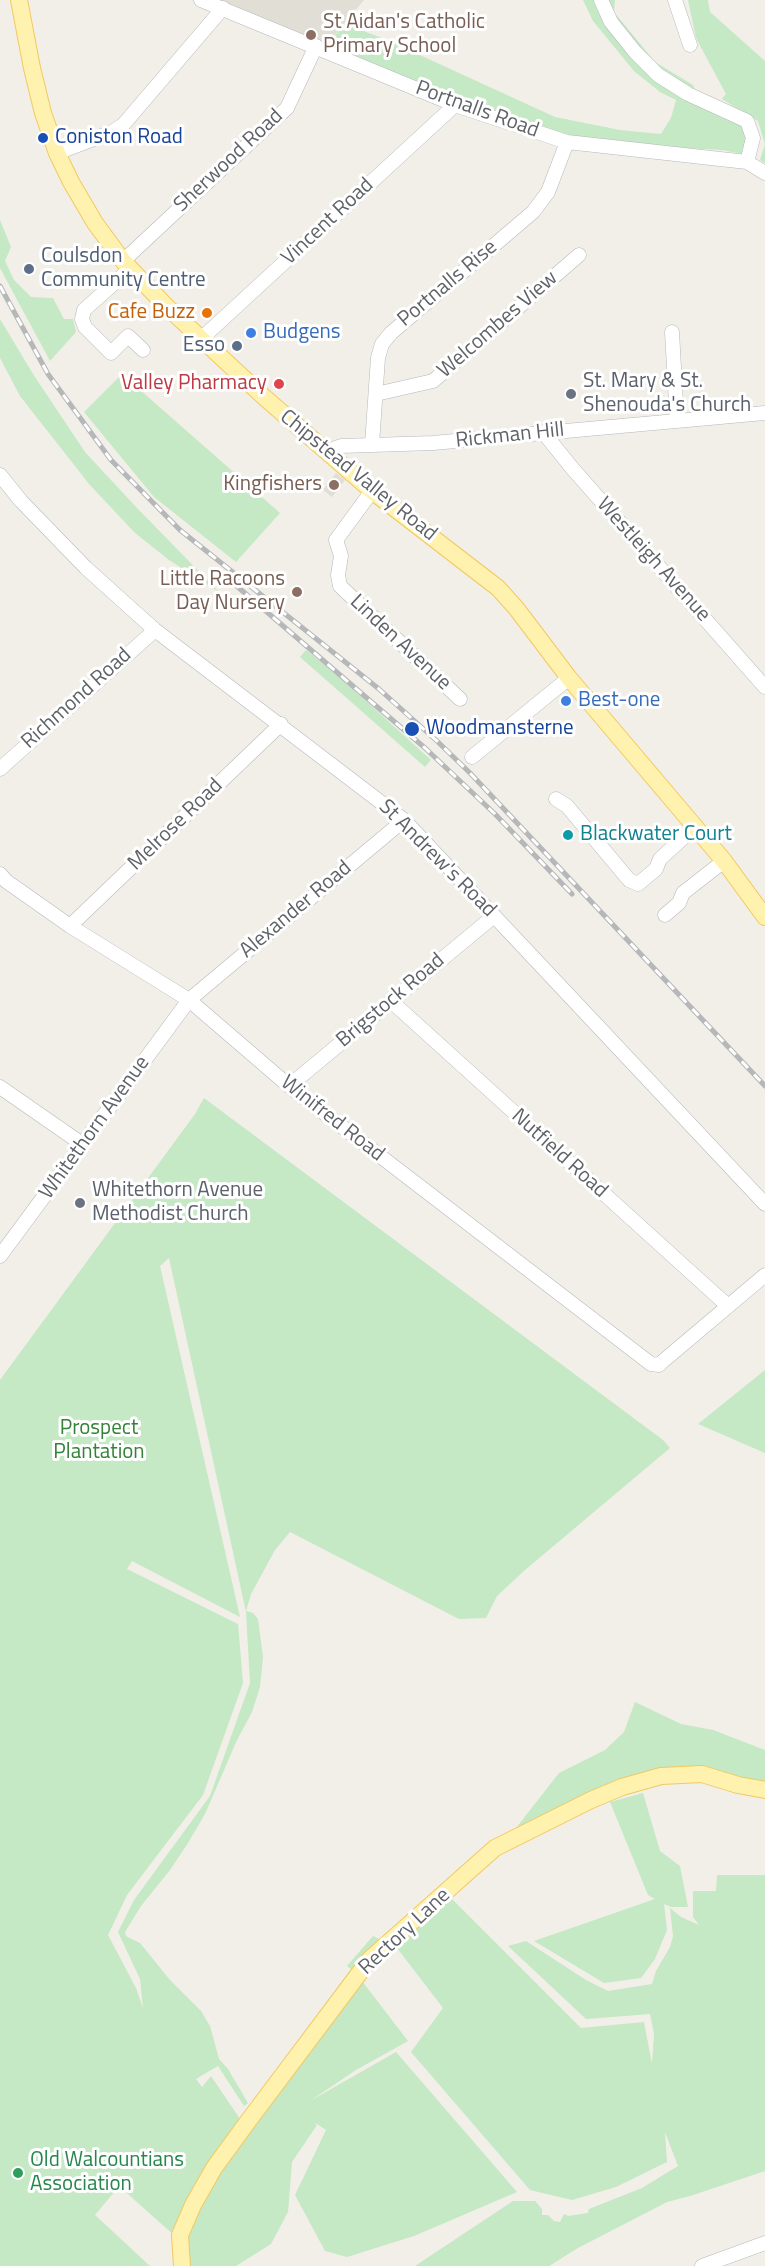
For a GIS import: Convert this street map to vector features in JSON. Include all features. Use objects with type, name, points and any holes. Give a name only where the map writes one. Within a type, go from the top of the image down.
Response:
[{"type":"main road","name":"Chipstead Valley Road","points":[[19,0],[34,79],[57,153],[95,223],[126,265],[264,398],[372,491],[498,588],[569,678],[724,861],[765,917]]},
{"type":"main road","name":"Rectory Lane","points":[[182,2266],[180,2235],[193,2205],[214,2168],[284,2073],[370,1959],[495,1848],[591,1800],[622,1787],[661,1776],[702,1774],[738,1785],[765,1790]]},
{"type":"street","name":"Portnalls Road","points":[[201,0],[455,105],[567,142],[747,162],[765,173]]},
{"type":"street","points":[[601,0],[611,22],[635,52],[658,75],[688,94],[747,121],[753,138],[747,162]]},
{"type":"street","points":[[675,0],[690,45]]},
{"type":"street","points":[[57,153],[112,132],[123,125],[223,9]]},
{"type":"street","name":"Sherwood Road","points":[[143,350],[128,336],[111,353],[85,327],[82,319],[84,310],[126,265],[287,108],[316,46]]},
{"type":"street","name":"Vincent Road","points":[[201,339],[455,105]]},
{"type":"street","name":"Portnalls Rise","points":[[372,444],[380,351],[386,338],[533,212],[548,192],[567,142]]},
{"type":"street","name":"Welcombes View","points":[[376,394],[433,381],[579,255]]},
{"type":"street","points":[[672,332],[676,421]]},
{"type":"street","name":"Rickman Hill","points":[[329,454],[333,449],[341,446],[433,443],[765,413]]},
{"type":"street","name":"Westleigh Avenue","points":[[543,432],[579,477],[765,687]]},
{"type":"street","name":"St Andrew's Road","points":[[0,475],[21,501],[86,568],[155,630],[404,820],[765,1204]]},
{"type":"street","name":"Linden Avenue","points":[[372,491],[336,540],[341,556],[338,575],[340,586],[460,699]]},
{"type":"street","name":"Richmond Road","points":[[0,769],[155,630]]},
{"type":"street","points":[[472,758],[569,678]]},
{"type":"street","name":"Melrose Road","points":[[70,926],[281,724]]},
{"type":"street","points":[[556,799],[567,806],[629,880],[638,884],[656,869],[660,859],[695,827]]},
{"type":"street","name":"Alexander Road","points":[[189,1000],[404,820]]},
{"type":"street","points":[[665,915],[679,903],[683,893],[724,861]]},
{"type":"street","name":"Winifred Road","points":[[0,874],[6,881],[70,926],[189,1000],[289,1086],[647,1362],[655,1365],[662,1362],[728,1306]]},
{"type":"street","name":"Brigstock Road","points":[[289,1086],[494,916]]},
{"type":"street","name":"Whitethorn Avenue","points":[[0,1256],[189,1000]]},
{"type":"street","name":"Nutfield Road","points":[[391,1001],[728,1306]]},
{"type":"street","points":[[0,1087],[82,1144]]},
{"type":"street","points":[[728,1306],[765,1275]]},
{"type":"street","points":[[702,2266],[765,2243]]},
{"type":"shaded area","name":"St Aidan's Catholic Primary School","points":[[201,0],[364,0],[323,49]]},
{"type":"shaded area","name":"Kingfishers","points":[[336,473],[345,480],[332,497],[323,490]]},
{"type":"green space","points":[[583,0],[615,0],[614,12],[655,62],[693,85],[701,103],[744,124],[750,139],[742,154],[722,150],[567,142],[323,49],[345,24],[387,40],[555,117],[620,130],[661,134],[671,118],[676,100],[660,92],[634,71],[593,21]]},
{"type":"green space","points":[[688,0],[708,0],[710,12],[765,61],[765,144],[758,121],[722,99],[726,94],[696,38]]},
{"type":"green space","points":[[765,144],[765,163],[760,160]]},
{"type":"green space","points":[[0,220],[11,247],[5,261],[14,280],[31,297],[53,298],[64,319],[73,319],[76,332],[50,361],[0,268]]},
{"type":"green space","points":[[0,319],[33,374],[85,452],[219,592],[169,560],[135,533],[89,484],[20,396],[0,358]]},
{"type":"green space","points":[[122,374],[280,513],[236,562],[154,497],[84,412]]},
{"type":"green space","points":[[306,650],[344,681],[431,760],[425,767],[300,657]]},
{"type":"green space","name":"Prospect Plantation","points":[[204,1098],[663,1440],[670,1448],[525,1570],[497,1596],[486,1618],[459,1619],[290,1532],[275,1550],[251,1594],[246,1611],[253,1613],[258,1619],[263,1657],[260,1687],[252,1712],[237,1740],[205,1814],[170,1870],[141,1906],[125,1932],[126,1936],[140,1943],[170,1980],[201,2011],[210,2026],[219,2059],[228,2069],[248,2103],[244,2106],[218,2066],[196,2079],[202,2087],[211,2076],[240,2119],[351,1969],[347,1966],[373,1936],[383,1941],[355,1972],[408,2041],[356,2070],[310,2101],[396,2052],[517,2192],[414,2236],[347,2257],[325,2251],[295,2195],[326,2130],[314,2122],[317,2125],[292,2162],[288,2212],[271,2244],[236,2266],[186,2266],[175,2236],[120,2185],[95,2215],[150,2266],[0,2266],[0,1380],[195,1114]],"holes":[[[169,1258],[246,1612],[250,1683],[210,1796],[134,1900],[118,1932],[140,1979],[143,2008],[136,1988],[108,1935],[127,1895],[203,1795],[243,1683],[238,1624],[127,1569],[132,1561],[240,1617],[160,1266]]]},
{"type":"green space","points":[[765,1370],[765,1453],[698,1424]]},
{"type":"green space","points":[[635,1702],[681,1724],[713,1730],[765,1750],[765,1785],[669,1768],[509,1837],[559,1773],[605,1750],[624,1732]]},
{"type":"green space","points":[[643,1793],[660,1851],[680,1866],[688,1907],[671,1907],[664,1904],[667,1930],[655,1959],[641,1978],[604,1983],[534,1941],[655,1899],[648,1895],[610,1802]]},
{"type":"green space","points":[[717,1875],[765,1875],[765,2171],[667,2202],[578,2248],[549,2266],[415,2266],[513,2201],[535,2201],[542,2209],[542,2215],[548,2215],[554,2221],[560,2222],[564,2214],[568,2216],[588,2213],[589,2209],[642,2188],[678,2166],[665,2132],[667,2162],[616,2187],[572,2200],[530,2190],[411,2052],[443,2008],[397,1948],[451,1898],[581,2028],[644,2022],[652,2064],[654,2034],[650,2014],[586,2019],[508,1946],[526,1941],[586,1980],[608,1991],[652,1984],[673,1936],[670,1908],[681,1917],[699,1925],[693,1917],[693,1891],[716,1891]]},
{"type":"railway","points":[[0,286],[48,374],[111,460],[180,530],[379,689],[438,742],[470,773],[765,1086]]},
{"type":"railway","points":[[232,582],[425,748],[495,814],[572,894]]},
{"type":"place","name":"St Aidan's Catholic Primary School","points":[[311,35]]},
{"type":"place","name":"Coniston Road","points":[[43,138]]},
{"type":"place","name":"Coulsdon Community Centre","points":[[29,269]]},
{"type":"place","name":"Cafe Buzz","points":[[207,313]]},
{"type":"place","name":"Budgens","points":[[251,333]]},
{"type":"place","name":"Esso","points":[[237,346]]},
{"type":"place","name":"Valley Pharmacy","points":[[279,384]]},
{"type":"place","name":"St. Mary & St. Shenouda's Church","points":[[571,394]]},
{"type":"place","name":"Kingfishers","points":[[334,485]]},
{"type":"place","name":"Little Racoons Day Nursery","points":[[297,592]]},
{"type":"place","name":"Best-one","points":[[566,701]]},
{"type":"place","name":"Woodmansterne","points":[[412,729]]},
{"type":"place","name":"Blackwater Court","points":[[568,835]]},
{"type":"place","name":"Whitethorn Avenue Methodist Church","points":[[80,1203]]},
{"type":"place","name":"Old Walcountians Association","points":[[18,2173]]}]
